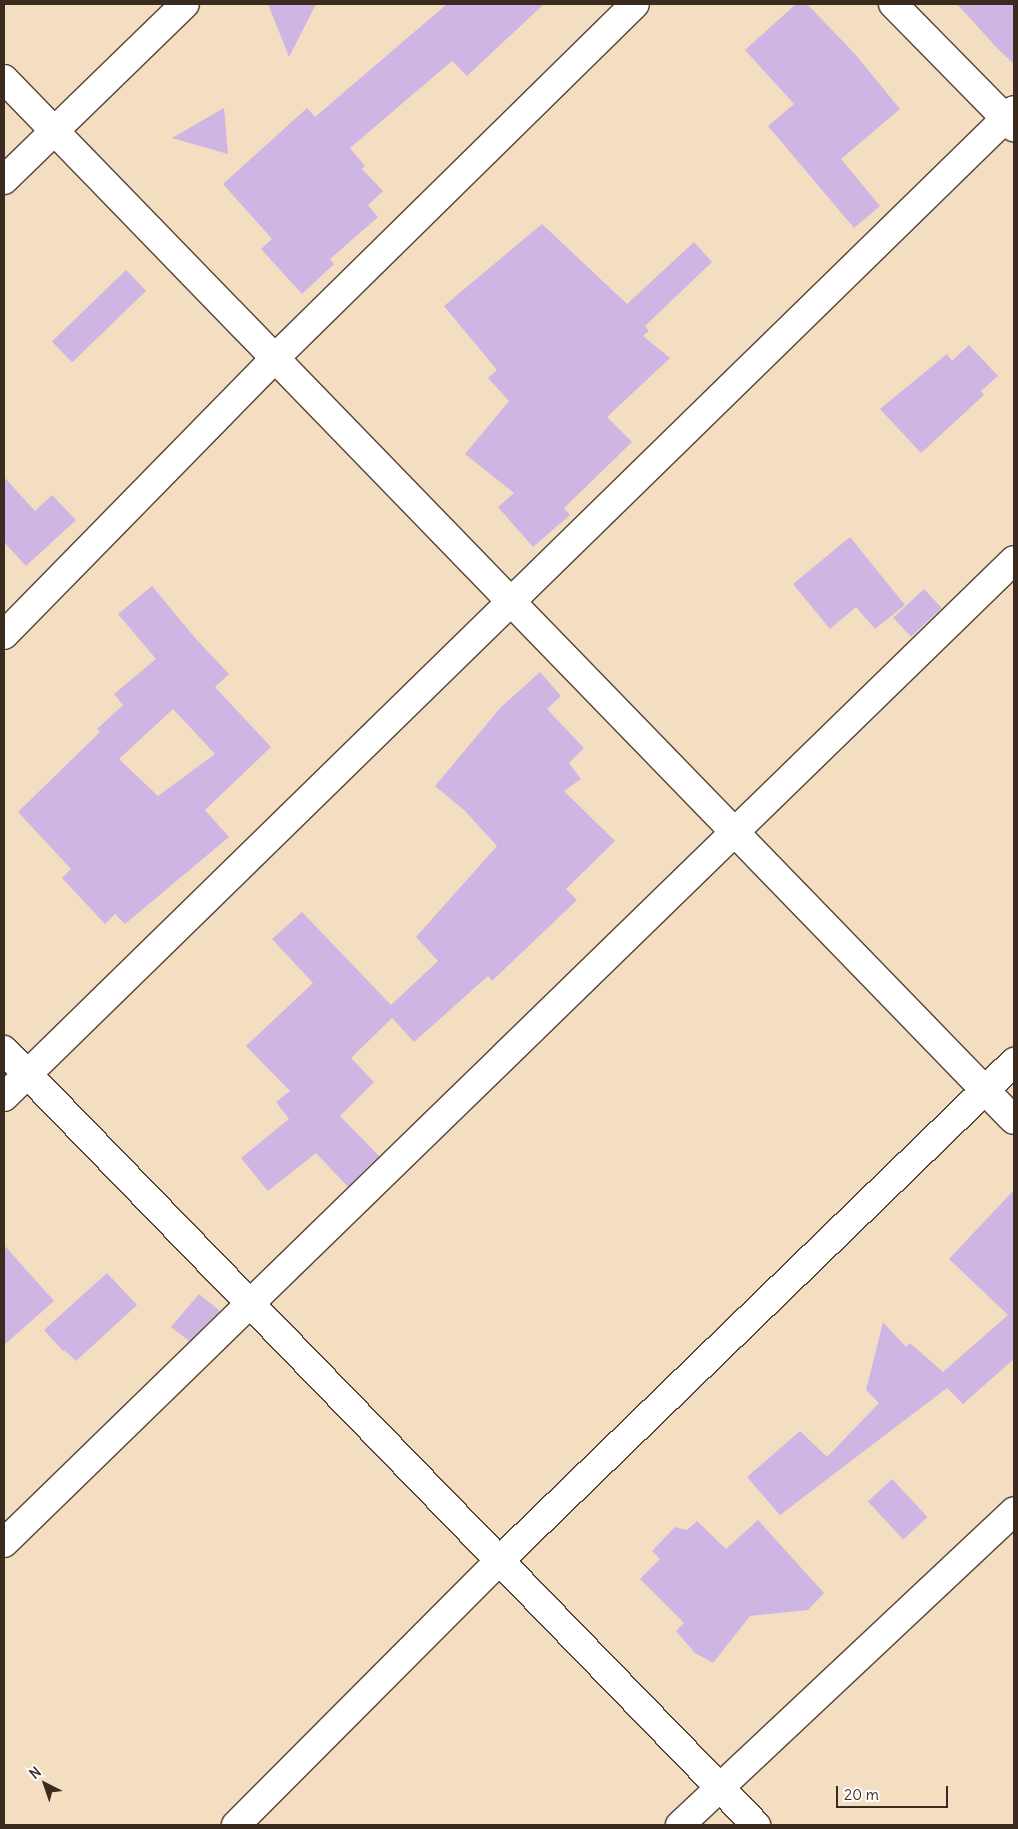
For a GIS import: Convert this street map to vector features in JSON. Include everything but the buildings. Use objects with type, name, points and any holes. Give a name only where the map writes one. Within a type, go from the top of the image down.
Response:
[{"type":"street","points":[[4,180],[185,4]]},
{"type":"street","points":[[4,636],[274,359],[635,4]]},
{"type":"street","points":[[4,1097],[1011,119],[893,4]]},
{"type":"street","points":[[4,79],[1014,1120]]},
{"type":"street","points":[[4,1543],[1014,560]]},
{"type":"street","points":[[4,1050],[756,1825]]},
{"type":"street","points":[[236,1825],[500,1560],[1014,1062]]},
{"type":"street","points":[[680,1825],[1014,1510]]}]
